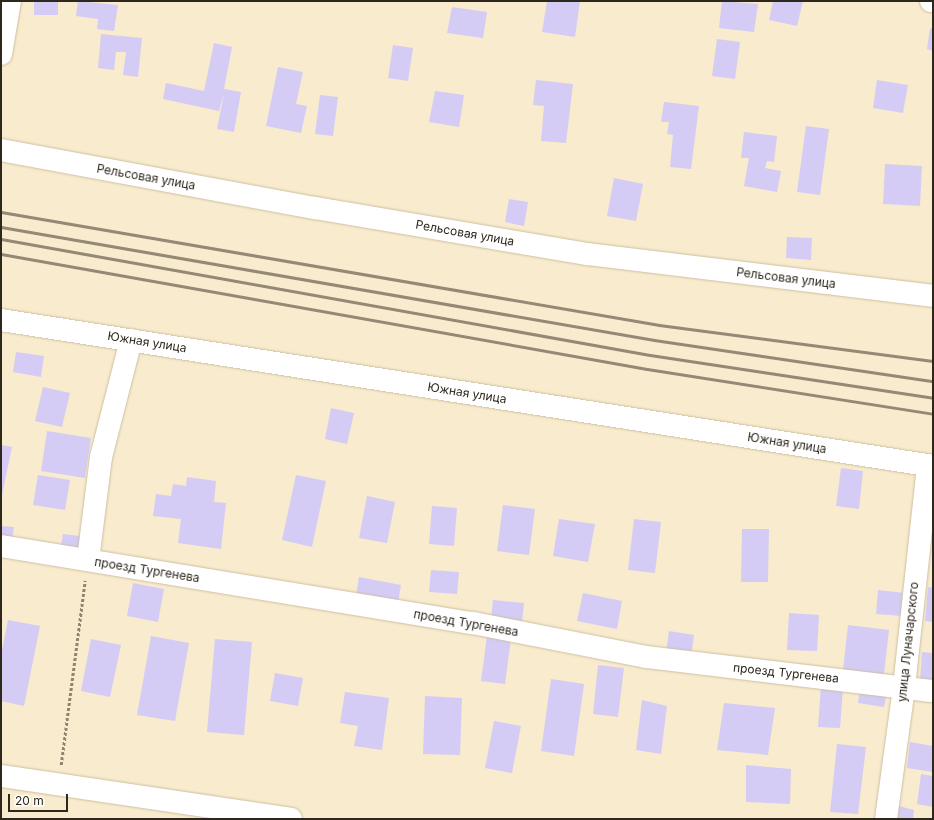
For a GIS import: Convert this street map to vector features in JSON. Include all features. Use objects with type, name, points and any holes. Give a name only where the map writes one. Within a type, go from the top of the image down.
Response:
[{"type":"street","points":[[1,54],[10,1]]},
{"type":"street","name":"Рельсовая улица","points":[[1,150],[315,208],[587,254],[933,296]]},
{"type":"street","name":"Южная улица","points":[[1,320],[930,466]]},
{"type":"street","points":[[88,560],[101,457],[131,340]]},
{"type":"street","name":"улица Луначарского","points":[[886,819],[904,687],[930,466]]},
{"type":"street","name":"проезд Тургенева","points":[[1,546],[472,623],[646,657],[933,691]]},
{"type":"street","points":[[1,776],[291,819]]},
{"type":"path","points":[[58,785],[88,560]]},
{"type":"building","points":[[34,1],[58,1],[58,15],[34,15]]},
{"type":"building","points":[[78,1],[118,5],[114,31],[97,29],[98,19],[76,16]]},
{"type":"building","points":[[547,1],[580,1],[575,37],[542,32]]},
{"type":"building","points":[[722,1],[758,4],[754,32],[719,28]]},
{"type":"building","points":[[773,1],[803,1],[797,26],[769,20]]},
{"type":"building","points":[[452,7],[487,12],[483,38],[447,33]]},
{"type":"building","points":[[930,28],[933,29],[933,51],[927,49]]},
{"type":"building","points":[[101,34],[142,38],[138,77],[123,75],[126,52],[116,52],[114,70],[98,68]]},
{"type":"building","points":[[717,39],[740,42],[735,79],[712,76]]},
{"type":"building","points":[[214,43],[232,47],[224,89],[241,92],[234,132],[217,129],[224,93],[219,111],[163,99],[166,83],[204,91]]},
{"type":"building","points":[[393,45],[413,48],[408,81],[388,78]]},
{"type":"building","points":[[278,67],[303,72],[296,104],[307,106],[301,133],[266,126]]},
{"type":"building","points":[[536,80],[573,84],[566,143],[541,141],[544,106],[533,105]]},
{"type":"building","points":[[877,80],[908,85],[903,113],[873,108]]},
{"type":"building","points":[[435,91],[464,95],[459,127],[429,122]]},
{"type":"building","points":[[320,95],[338,97],[333,136],[315,134]]},
{"type":"building","points":[[664,102],[699,106],[691,169],[670,167],[673,135],[667,134],[669,122],[661,122]]},
{"type":"building","points":[[806,126],[829,129],[820,195],[797,192]]},
{"type":"building","points":[[744,132],[777,136],[774,162],[767,161],[765,168],[781,171],[777,192],[744,186],[749,158],[741,158]]},
{"type":"building","points":[[885,164],[922,166],[920,206],[883,204]]},
{"type":"building","points":[[614,178],[643,184],[636,221],[607,216]]},
{"type":"building","points":[[509,199],[528,202],[524,226],[505,222]]},
{"type":"building","points":[[787,237],[812,238],[811,260],[786,258]]},
{"type":"building","points":[[16,352],[44,356],[41,377],[13,372]]},
{"type":"building","points":[[43,387],[70,393],[62,427],[35,421]]},
{"type":"building","points":[[331,408],[354,413],[347,444],[325,439]]},
{"type":"building","points":[[47,431],[91,438],[85,478],[41,471]]},
{"type":"building","points":[[1,445],[12,447],[2,495],[1,494]]},
{"type":"building","points":[[841,468],[863,471],[859,509],[836,506]]},
{"type":"building","points":[[38,475],[70,480],[65,510],[33,505]]},
{"type":"building","points":[[296,475],[326,481],[312,547],[282,540]]},
{"type":"building","points":[[187,477],[216,481],[214,502],[226,503],[221,549],[178,543],[181,519],[153,516],[156,494],[171,496],[173,484],[186,486]]},
{"type":"building","points":[[367,496],[395,502],[387,543],[359,538]]},
{"type":"building","points":[[503,505],[535,509],[529,555],[497,551]]},
{"type":"building","points":[[432,506],[457,508],[454,546],[429,544]]},
{"type":"building","points":[[559,519],[595,524],[588,562],[553,556]]},
{"type":"building","points":[[634,519],[661,522],[655,573],[628,570]]},
{"type":"building","points":[[1,526],[14,527],[12,540],[1,539]]},
{"type":"building","points":[[742,529],[769,529],[768,582],[741,582]]},
{"type":"building","points":[[63,534],[88,537],[85,554],[60,551]]},
{"type":"building","points":[[431,570],[459,572],[457,594],[429,592]]},
{"type":"building","points":[[359,577],[401,585],[398,603],[356,596]]},
{"type":"building","points":[[133,583],[164,589],[158,622],[127,616]]},
{"type":"building","points":[[928,587],[933,588],[933,622],[925,621]]},
{"type":"building","points":[[878,590],[905,593],[903,616],[876,614]]},
{"type":"building","points":[[583,593],[622,601],[617,629],[577,621]]},
{"type":"building","points":[[493,600],[524,603],[522,622],[491,619]]},
{"type":"building","points":[[789,613],[819,615],[817,651],[787,650]]},
{"type":"building","points":[[8,620],[40,626],[24,706],[1,701],[1,655]]},
{"type":"building","points":[[848,625],[889,630],[884,674],[843,670]]},
{"type":"building","points":[[669,631],[694,635],[691,657],[666,653]]},
{"type":"building","points":[[151,636],[189,643],[175,721],[137,715]]},
{"type":"building","points":[[487,636],[511,639],[505,684],[481,681]]},
{"type":"building","points":[[91,639],[121,645],[110,697],[81,691]]},
{"type":"building","points":[[215,639],[252,642],[244,735],[207,732]]},
{"type":"building","points":[[922,652],[933,653],[933,681],[920,680]]},
{"type":"building","points":[[598,665],[624,668],[618,717],[593,714]]},
{"type":"building","points":[[275,673],[303,678],[298,706],[270,701]]},
{"type":"building","points":[[551,679],[584,684],[574,756],[541,751]]},
{"type":"building","points":[[821,686],[843,688],[840,728],[818,727]]},
{"type":"building","points":[[860,689],[887,693],[884,707],[858,703]]},
{"type":"building","points":[[345,692],[389,698],[382,750],[354,746],[358,726],[340,723]]},
{"type":"building","points":[[425,696],[462,698],[460,755],[423,754]]},
{"type":"building","points":[[642,700],[667,706],[661,754],[636,750]]},
{"type":"building","points":[[724,703],[775,708],[768,755],[717,750]]},
{"type":"building","points":[[494,721],[521,726],[512,773],[485,768]]},
{"type":"building","points":[[910,742],[933,746],[933,772],[907,768]]},
{"type":"building","points":[[837,744],[866,747],[858,814],[830,812]]},
{"type":"building","points":[[746,765],[791,769],[790,804],[746,802]]},
{"type":"building","points":[[921,774],[933,776],[933,807],[917,804]]},
{"type":"building","points":[[895,805],[914,810],[913,819],[894,819]]},
{"type":"railway","points":[[1,212],[659,325],[933,361]]},
{"type":"railway","points":[[1,227],[654,340],[933,381]]},
{"type":"railway","points":[[1,239],[650,355],[933,398]]},
{"type":"railway","points":[[1,254],[647,369],[933,414]]}]
